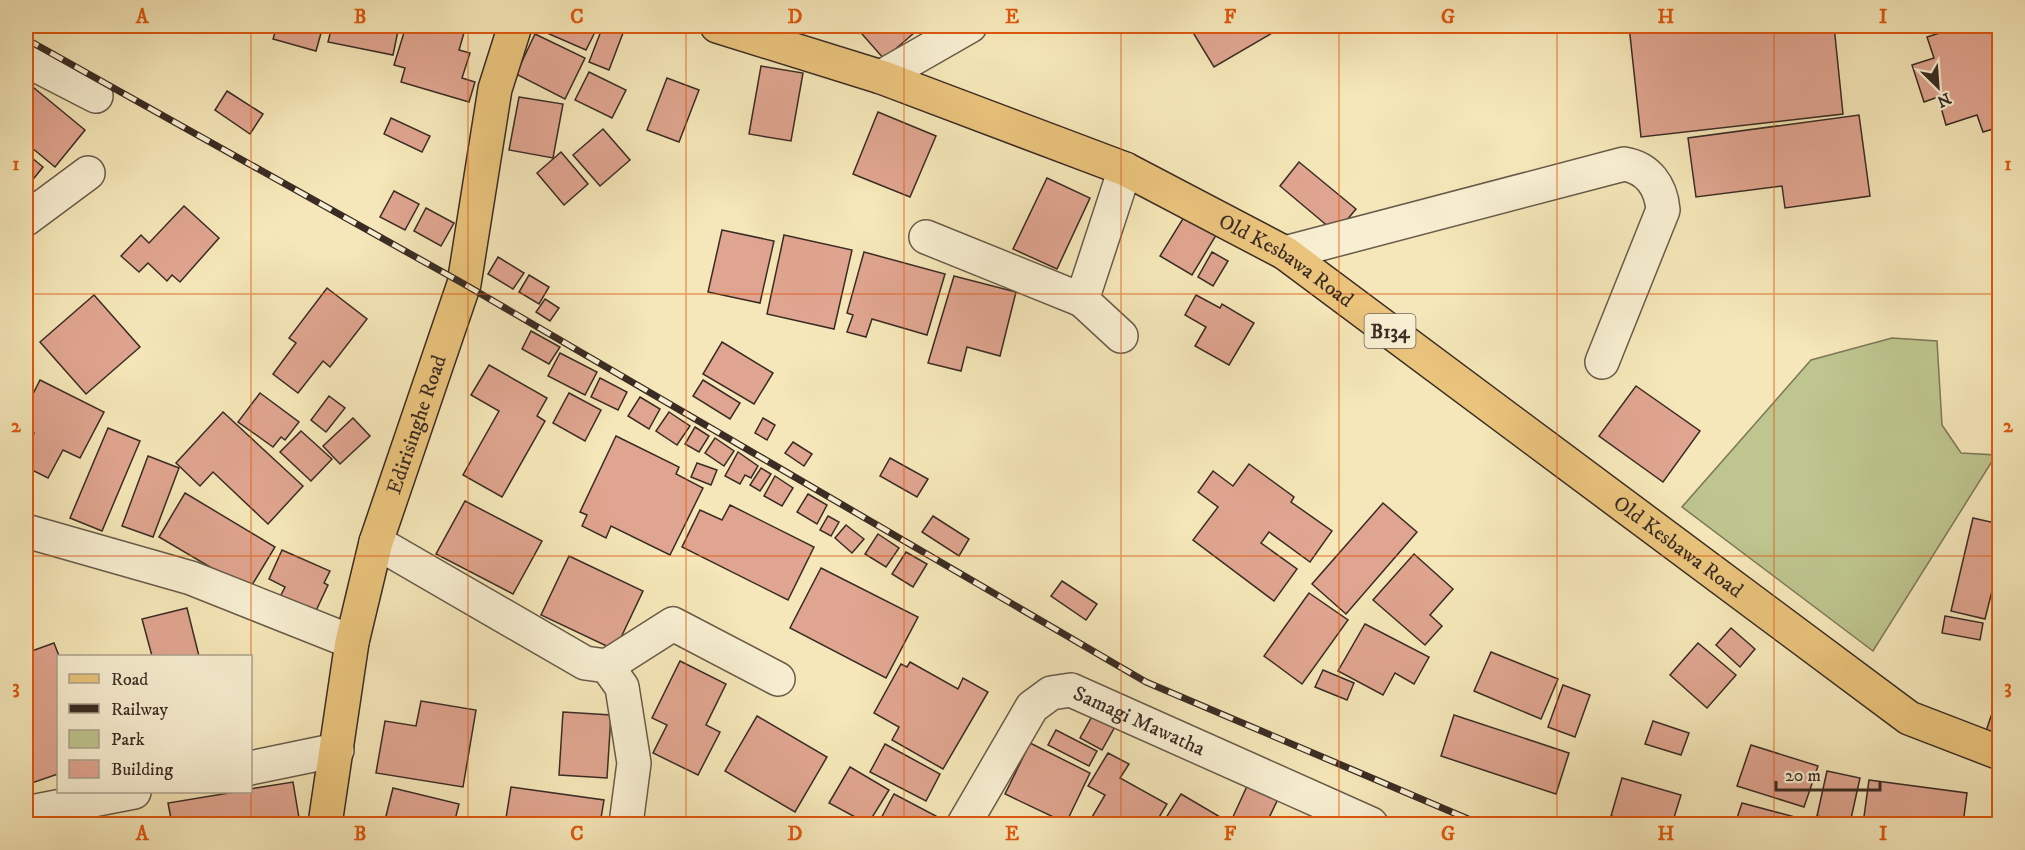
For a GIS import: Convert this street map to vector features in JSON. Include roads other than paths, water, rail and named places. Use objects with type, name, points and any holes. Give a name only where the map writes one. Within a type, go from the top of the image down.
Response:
[{"type":"main road","name":"Edirisinghe Road","points":[[325,825],[352,642],[376,542],[464,284],[495,89],[515,26]]},
{"type":"main road","name":"Old Kesbawa Road","points":[[717,26],[881,77],[1125,169],[1285,253],[1909,718],[2000,753]]},
{"type":"street","points":[[881,77],[970,26]]},
{"type":"street","points":[[26,60],[96,96]]},
{"type":"street","points":[[1285,253],[1624,164],[1638,167],[1662,193],[1663,210],[1602,362]]},
{"type":"street","points":[[1082,300],[1125,169]]},
{"type":"street","points":[[26,219],[88,172]]},
{"type":"street","points":[[926,237],[1082,300],[1121,336]]},
{"type":"street","points":[[26,531],[191,578],[352,642]]},
{"type":"street","points":[[376,542],[585,663],[607,666],[673,624],[778,679]]},
{"type":"street","points":[[607,666],[622,687],[634,763],[626,825]]},
{"type":"street","name":"Samagi Mawatha","points":[[964,825],[1032,707],[1051,693],[1071,690],[1371,825]]},
{"type":"street","points":[[252,768],[337,750]]},
{"type":"street","points":[[26,813],[129,793]]},
{"type":"railway","points":[[26,39],[464,284],[1146,682],[1480,824]]}]
